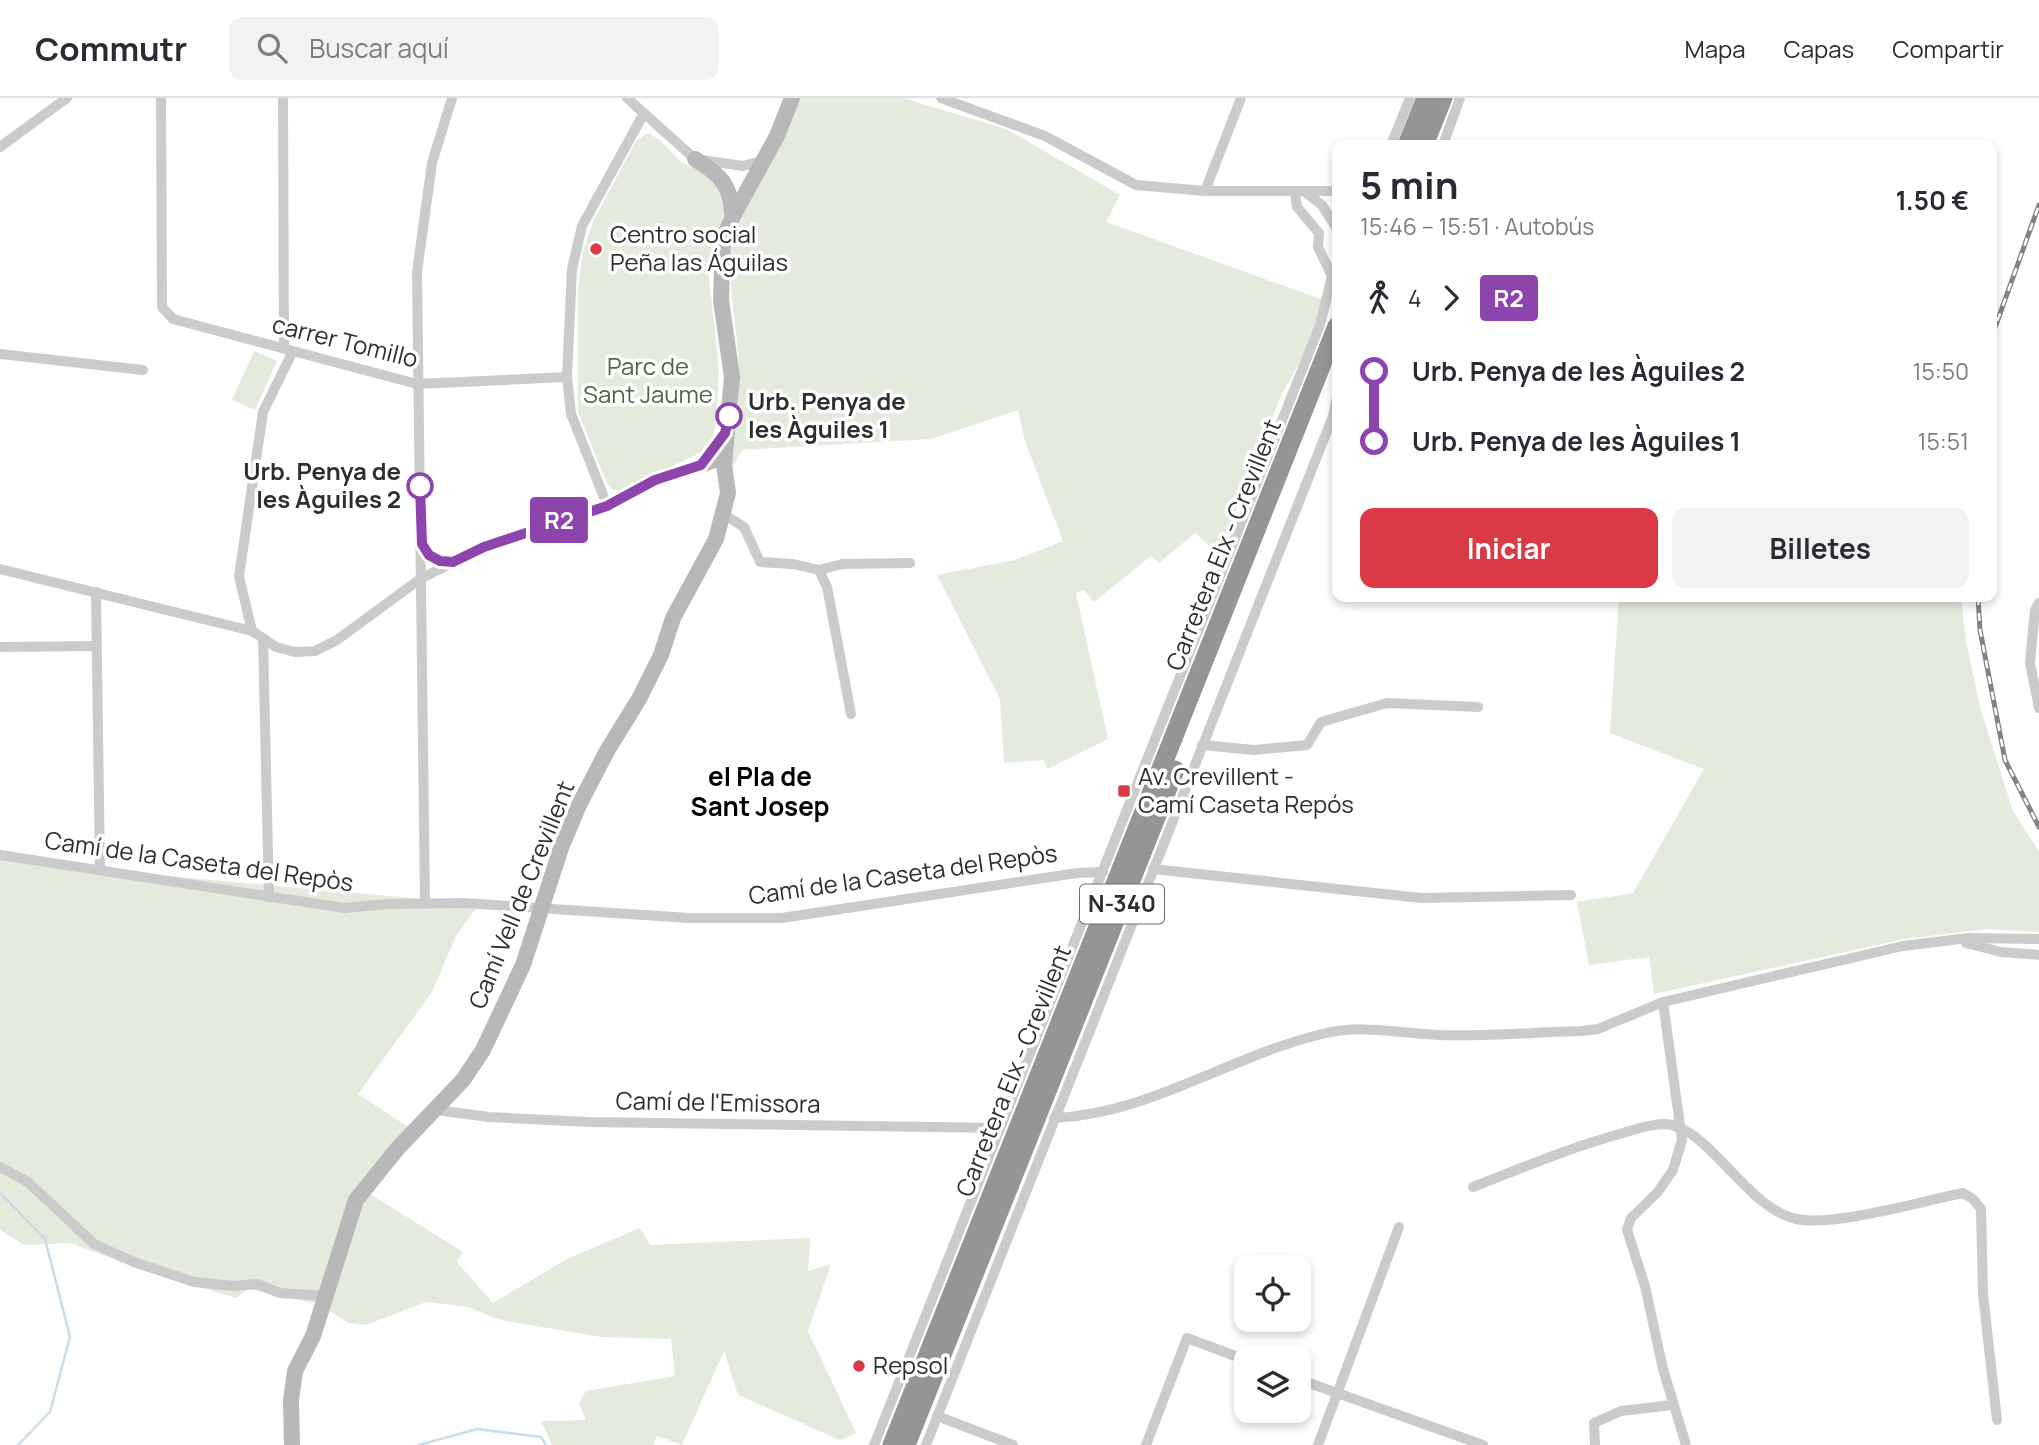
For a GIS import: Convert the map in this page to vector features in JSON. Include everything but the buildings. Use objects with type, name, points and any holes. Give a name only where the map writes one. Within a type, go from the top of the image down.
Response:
[{"type":"highway","points":[[1409,140],[1426,98]]},
{"type":"highway","points":[[1426,140],[1443,98]]},
{"type":"highway","name":"Carretera Elx - Crevillent","points":[[892,1445],[1332,339]]},
{"type":"highway","name":"Carretera Elx - Crevillent","points":[[906,1445],[1332,376]]},
{"type":"street","points":[[0,147],[67,98]]},
{"type":"street","name":"carrer Tomillo","points":[[161,98],[162,307],[173,319],[417,384],[567,377]]},
{"type":"street","points":[[252,631],[239,576],[263,412],[288,351],[283,98]]},
{"type":"street","points":[[425,903],[417,272],[422,218],[435,150],[453,98]]},
{"type":"street","points":[[627,98],[695,159],[716,172],[729,186],[732,218]]},
{"type":"street","name":"Camí Vell de Crevillent","points":[[292,1445],[290,1400],[295,1371],[313,1336],[356,1200],[398,1148],[463,1080],[483,1050],[523,965],[579,804],[662,655],[673,618],[716,539],[728,493],[724,456],[732,377],[722,300],[723,239],[765,160],[792,98]]},
{"type":"street","points":[[941,98],[1045,136],[1136,186],[1205,191],[1301,193],[1332,190]]},
{"type":"street","points":[[1205,191],[1241,98]]},
{"type":"street","points":[[1393,140],[1410,98]]},
{"type":"street","points":[[1445,140],[1461,98]]},
{"type":"street","points":[[607,506],[571,414],[567,377],[575,245],[590,207],[644,113]]},
{"type":"street","points":[[695,159],[734,166],[765,160]]},
{"type":"street","points":[[729,186],[750,187],[745,173],[734,166]]},
{"type":"street","points":[[1301,193],[1322,205],[1332,221]]},
{"type":"street","points":[[874,1445],[1320,325],[1332,276],[1318,247],[1319,233],[1297,207],[1301,193]]},
{"type":"street","points":[[0,354],[142,370]]},
{"type":"street","points":[[1264,468],[1313,388]]},
{"type":"street","points":[[926,1445],[1332,419]]},
{"type":"street","points":[[701,465],[725,433]]},
{"type":"street","points":[[0,569],[252,631],[276,647],[295,652],[315,651],[337,639],[420,579],[484,547],[607,506],[655,480],[724,456]]},
{"type":"street","points":[[723,514],[744,527],[760,562],[793,564],[819,570],[842,564],[909,563]]},
{"type":"street","points":[[422,544],[429,555],[440,561],[453,562]]},
{"type":"street","points":[[819,570],[827,587],[851,714]]},
{"type":"street","points":[[96,593],[100,870]]},
{"type":"street","points":[[2039,603],[2035,610],[2030,663],[2039,708]]},
{"type":"street","points":[[262,638],[270,897]]},
{"type":"street","points":[[0,648],[96,646]]},
{"type":"street","points":[[1202,745],[1254,750],[1307,744],[1321,722],[1387,703],[1478,707]]},
{"type":"street","name":"Camí de la Caseta del Repòs","points":[[0,855],[344,908],[425,903],[689,919],[782,918],[1077,873],[1103,872]]},
{"type":"street","points":[[1153,869],[1421,898],[1572,894]]},
{"type":"street","points":[[1054,1118],[1086,1117],[1134,1104],[1232,1062],[1325,1033],[1370,1028],[1437,1035],[1598,1029],[1662,1002],[1903,946],[1954,939],[2037,940]]},
{"type":"street","points":[[1954,939],[2001,952],[2039,955]]},
{"type":"street","points":[[1662,1002],[1682,1140],[1673,1170],[1657,1192],[1631,1218],[1627,1230],[1654,1318],[1672,1405],[1686,1445]]},
{"type":"street","name":"Camí de l'Emissora","points":[[436,1110],[489,1117],[585,1122],[1001,1128]]},
{"type":"street","points":[[1473,1188],[1594,1141],[1651,1125],[1667,1124],[1679,1128],[1708,1149],[1746,1188],[1773,1208],[1793,1218],[1812,1221],[1963,1193],[1973,1199],[1981,1209],[1984,1233],[1983,1294],[1997,1420]]},
{"type":"street","points":[[0,1167],[28,1182],[94,1244],[134,1262],[194,1282],[234,1286],[257,1284],[280,1293],[327,1296]]},
{"type":"street","points":[[1318,1445],[1399,1227]]},
{"type":"street","points":[[1146,1445],[1187,1338],[1234,1356]]},
{"type":"street","points":[[1311,1384],[1483,1445]]},
{"type":"street","points":[[1595,1445],[1594,1423],[1621,1411],[1672,1405]]},
{"type":"street","points":[[937,1416],[1013,1445]]},
{"type":"green space","points":[[799,98],[903,98],[1006,129],[1120,195],[1106,222],[1332,303],[1281,396],[1219,554],[1195,533],[1159,563],[1151,556],[1094,602],[1084,590],[1076,593],[1108,739],[1047,769],[1044,760],[1004,763],[1000,699],[937,575],[1015,560],[1063,541],[1025,441],[1018,410],[931,439],[742,450],[731,470],[739,385],[730,274],[735,223]]},
{"type":"green space","name":"Parc de Sant Jaume","points":[[648,133],[660,140],[681,162],[709,174],[723,194],[724,212],[708,268],[719,371],[716,421],[713,437],[702,452],[621,490],[613,490],[607,483],[578,412],[578,291],[583,251],[594,220],[636,141]]},
{"type":"green space","points":[[254,351],[277,361],[255,410],[232,400]]},
{"type":"green space","points":[[1619,602],[1962,602],[1966,641],[1981,711],[2013,811],[2039,852],[2039,932],[1987,929],[1904,939],[1654,994],[1649,957],[1589,965],[1577,902],[1633,893],[1704,769],[1610,733]]},
{"type":"green space","points":[[0,855],[100,870],[479,904],[456,936],[432,992],[358,1094],[419,1134],[370,1194],[463,1252],[457,1262],[493,1303],[567,1259],[640,1228],[650,1245],[810,1238],[808,1271],[831,1264],[808,1331],[856,1433],[840,1440],[738,1395],[724,1351],[682,1445],[657,1436],[653,1445],[552,1445],[541,1421],[586,1420],[579,1403],[586,1391],[675,1376],[671,1339],[601,1337],[500,1320],[468,1307],[426,1302],[366,1325],[349,1323],[318,1304],[248,1289],[236,1298],[144,1271],[71,1243],[24,1245],[0,1230]]},
{"type":"waterway","points":[[0,1193],[45,1239],[70,1337],[50,1412],[18,1445]]},
{"type":"waterway","points":[[419,1445],[477,1429],[541,1437],[546,1445]]},
{"type":"railway","points":[[1997,322],[2039,205]]},
{"type":"railway","points":[[1978,602],[1980,630],[2005,760],[2039,827]]},
{"type":"bus line","name":"R2","points":[[420,486],[422,544],[429,555],[440,561],[453,562],[484,547],[584,511],[607,506],[655,480],[701,465],[725,433],[729,416]]},
{"type":"place","name":"Centro social Peña las Águilas","points":[[596,249]]},
{"type":"place","name":"Urb. Penya de les Àguiles 1","points":[[729,416]]},
{"type":"place","name":"Urb. Penya de les Àguiles 2","points":[[420,486]]},
{"type":"place","name":"Av. Crevillent - Camí Caseta Repós","points":[[1124,791]]},
{"type":"place","name":"Repsol","points":[[859,1366]]},
{"type":"district","name":"el Pla de Sant Josep","points":[[760,792]]}]
